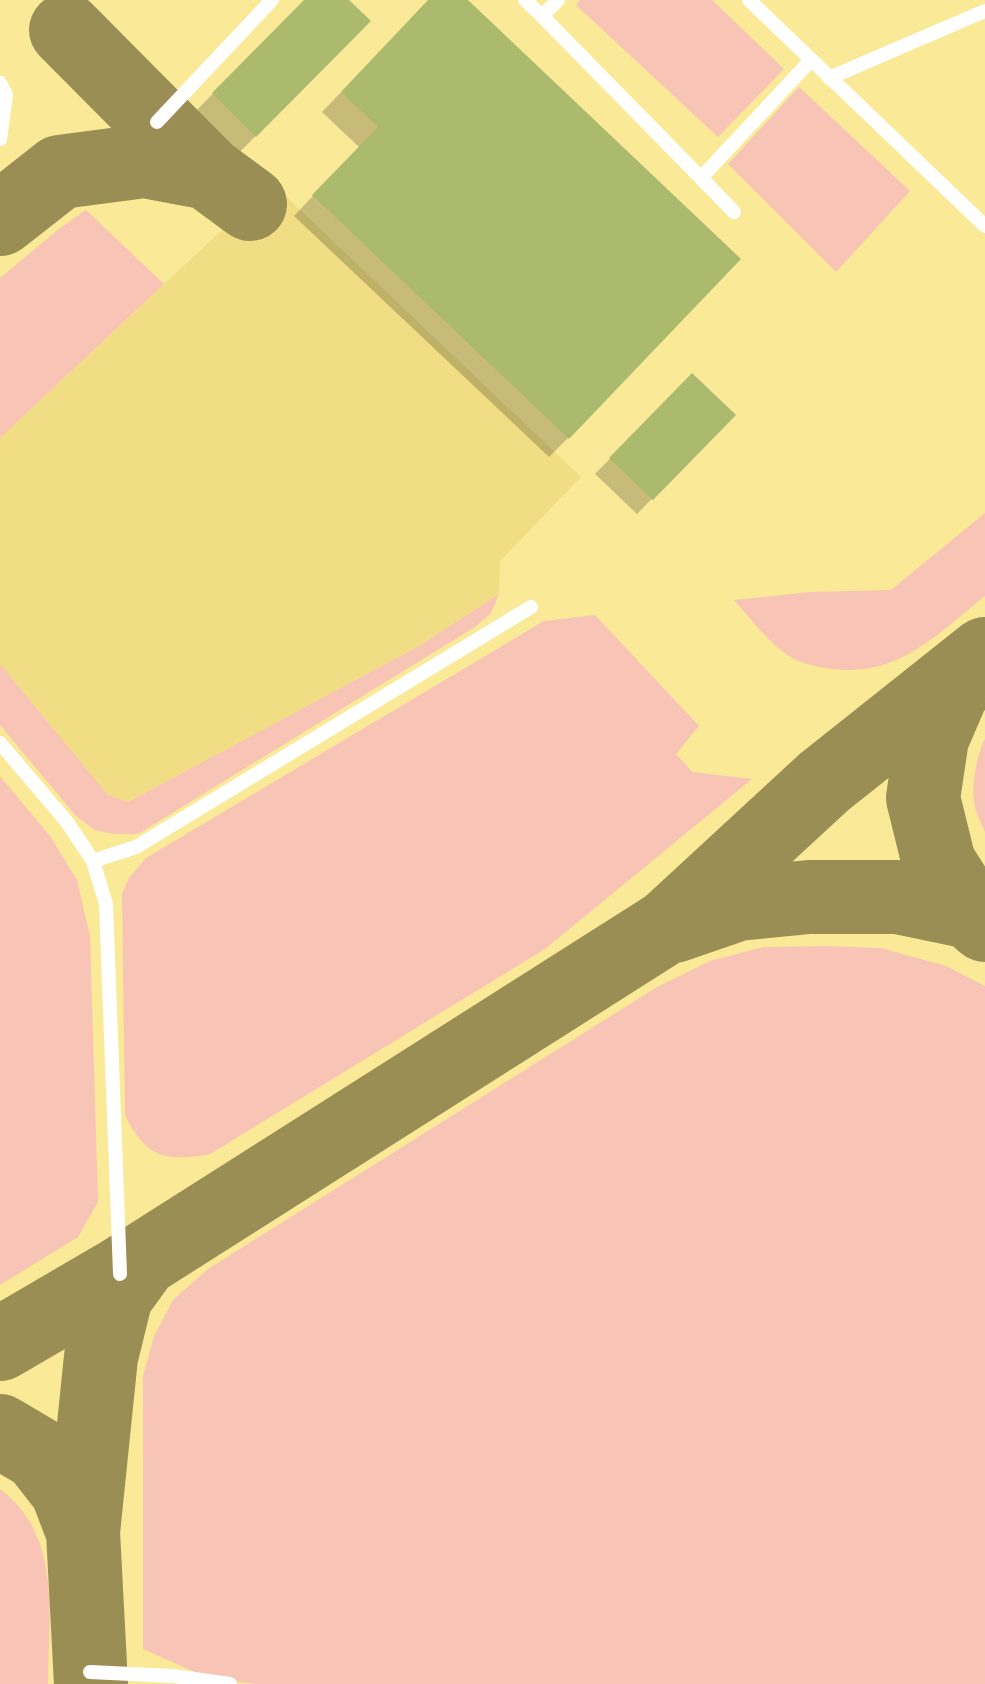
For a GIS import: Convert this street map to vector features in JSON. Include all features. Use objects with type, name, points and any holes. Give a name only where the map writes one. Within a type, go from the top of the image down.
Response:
[{"type":"lane","points":[[157,122],[272,0]]},
{"type":"lane","points":[[525,0],[734,212]]},
{"type":"lane","points":[[542,16],[558,0]]},
{"type":"lane","points":[[748,0],[985,226]]},
{"type":"lane","points":[[829,78],[985,11]]},
{"type":"lane","points":[[701,178],[811,60]]},
{"type":"lane","points":[[0,83],[6,95],[0,139]]},
{"type":"lane","points":[[93,861],[136,847],[531,607]]},
{"type":"lane","points":[[0,743],[67,822],[93,861],[106,904],[120,1274]]},
{"type":"lane","points":[[90,1672],[173,1677],[230,1684]]},
{"type":"shaded area","points":[[580,0],[712,0],[784,69],[718,137],[576,5]]},
{"type":"shaded area","points":[[799,87],[910,191],[836,272],[728,164]]},
{"type":"shaded area","points":[[272,183],[581,477],[500,561],[499,594],[419,646],[128,802],[108,795],[0,664],[0,438]]},
{"type":"shaded area","points":[[86,210],[164,284],[0,438],[0,278],[59,229]]},
{"type":"shaded area","points":[[985,513],[985,596],[916,650],[878,666],[857,670],[833,669],[810,665],[794,659],[767,637],[734,600],[810,592],[891,590]]},
{"type":"shaded area","points":[[499,594],[491,613],[475,627],[138,834],[113,834],[95,830],[76,816],[0,725],[0,664],[108,795],[128,802],[419,646]]},
{"type":"shaded area","points":[[595,615],[699,726],[676,754],[692,772],[752,779],[545,949],[210,1154],[169,1157],[150,1148],[141,1140],[125,1115],[122,894],[129,878],[146,858],[544,621]]},
{"type":"shaded area","points":[[985,739],[985,832],[974,802],[974,784],[977,764]]},
{"type":"shaded area","points":[[0,776],[50,836],[77,880],[90,936],[98,1202],[78,1237],[0,1285]]},
{"type":"shaded area","points":[[764,947],[881,948],[946,966],[985,986],[985,1684],[256,1684],[208,1678],[143,1649],[143,1376],[154,1336],[173,1300],[208,1269],[657,987],[710,961]]},
{"type":"shaded area","points":[[0,1489],[20,1508],[34,1529],[43,1553],[50,1605],[48,1684],[0,1684]]},
{"type":"building","points":[[304,0],[349,0],[371,21],[256,137],[212,93]]},
{"type":"building","points":[[428,0],[468,0],[741,259],[569,439],[312,195],[378,127],[341,92]]},
{"type":"building","points":[[692,373],[736,415],[653,500],[609,458]]},
{"type":"taxiway","points":[[66,30],[208,173]]},
{"type":"taxiway","points":[[0,219],[60,172],[144,161],[208,173],[250,204]]},
{"type":"taxiway","points":[[0,1344],[120,1274],[668,926],[824,782],[985,654]]},
{"type":"taxiway","points":[[966,672],[951,694],[932,738],[923,798],[939,863],[970,912],[985,925]]},
{"type":"taxiway","points":[[674,926],[738,904],[809,897],[898,897],[970,912]]},
{"type":"taxiway","points":[[91,1684],[83,1532],[101,1357],[116,1296],[142,1260]]},
{"type":"taxiway","points":[[0,1431],[39,1454],[67,1490],[83,1532]]}]
